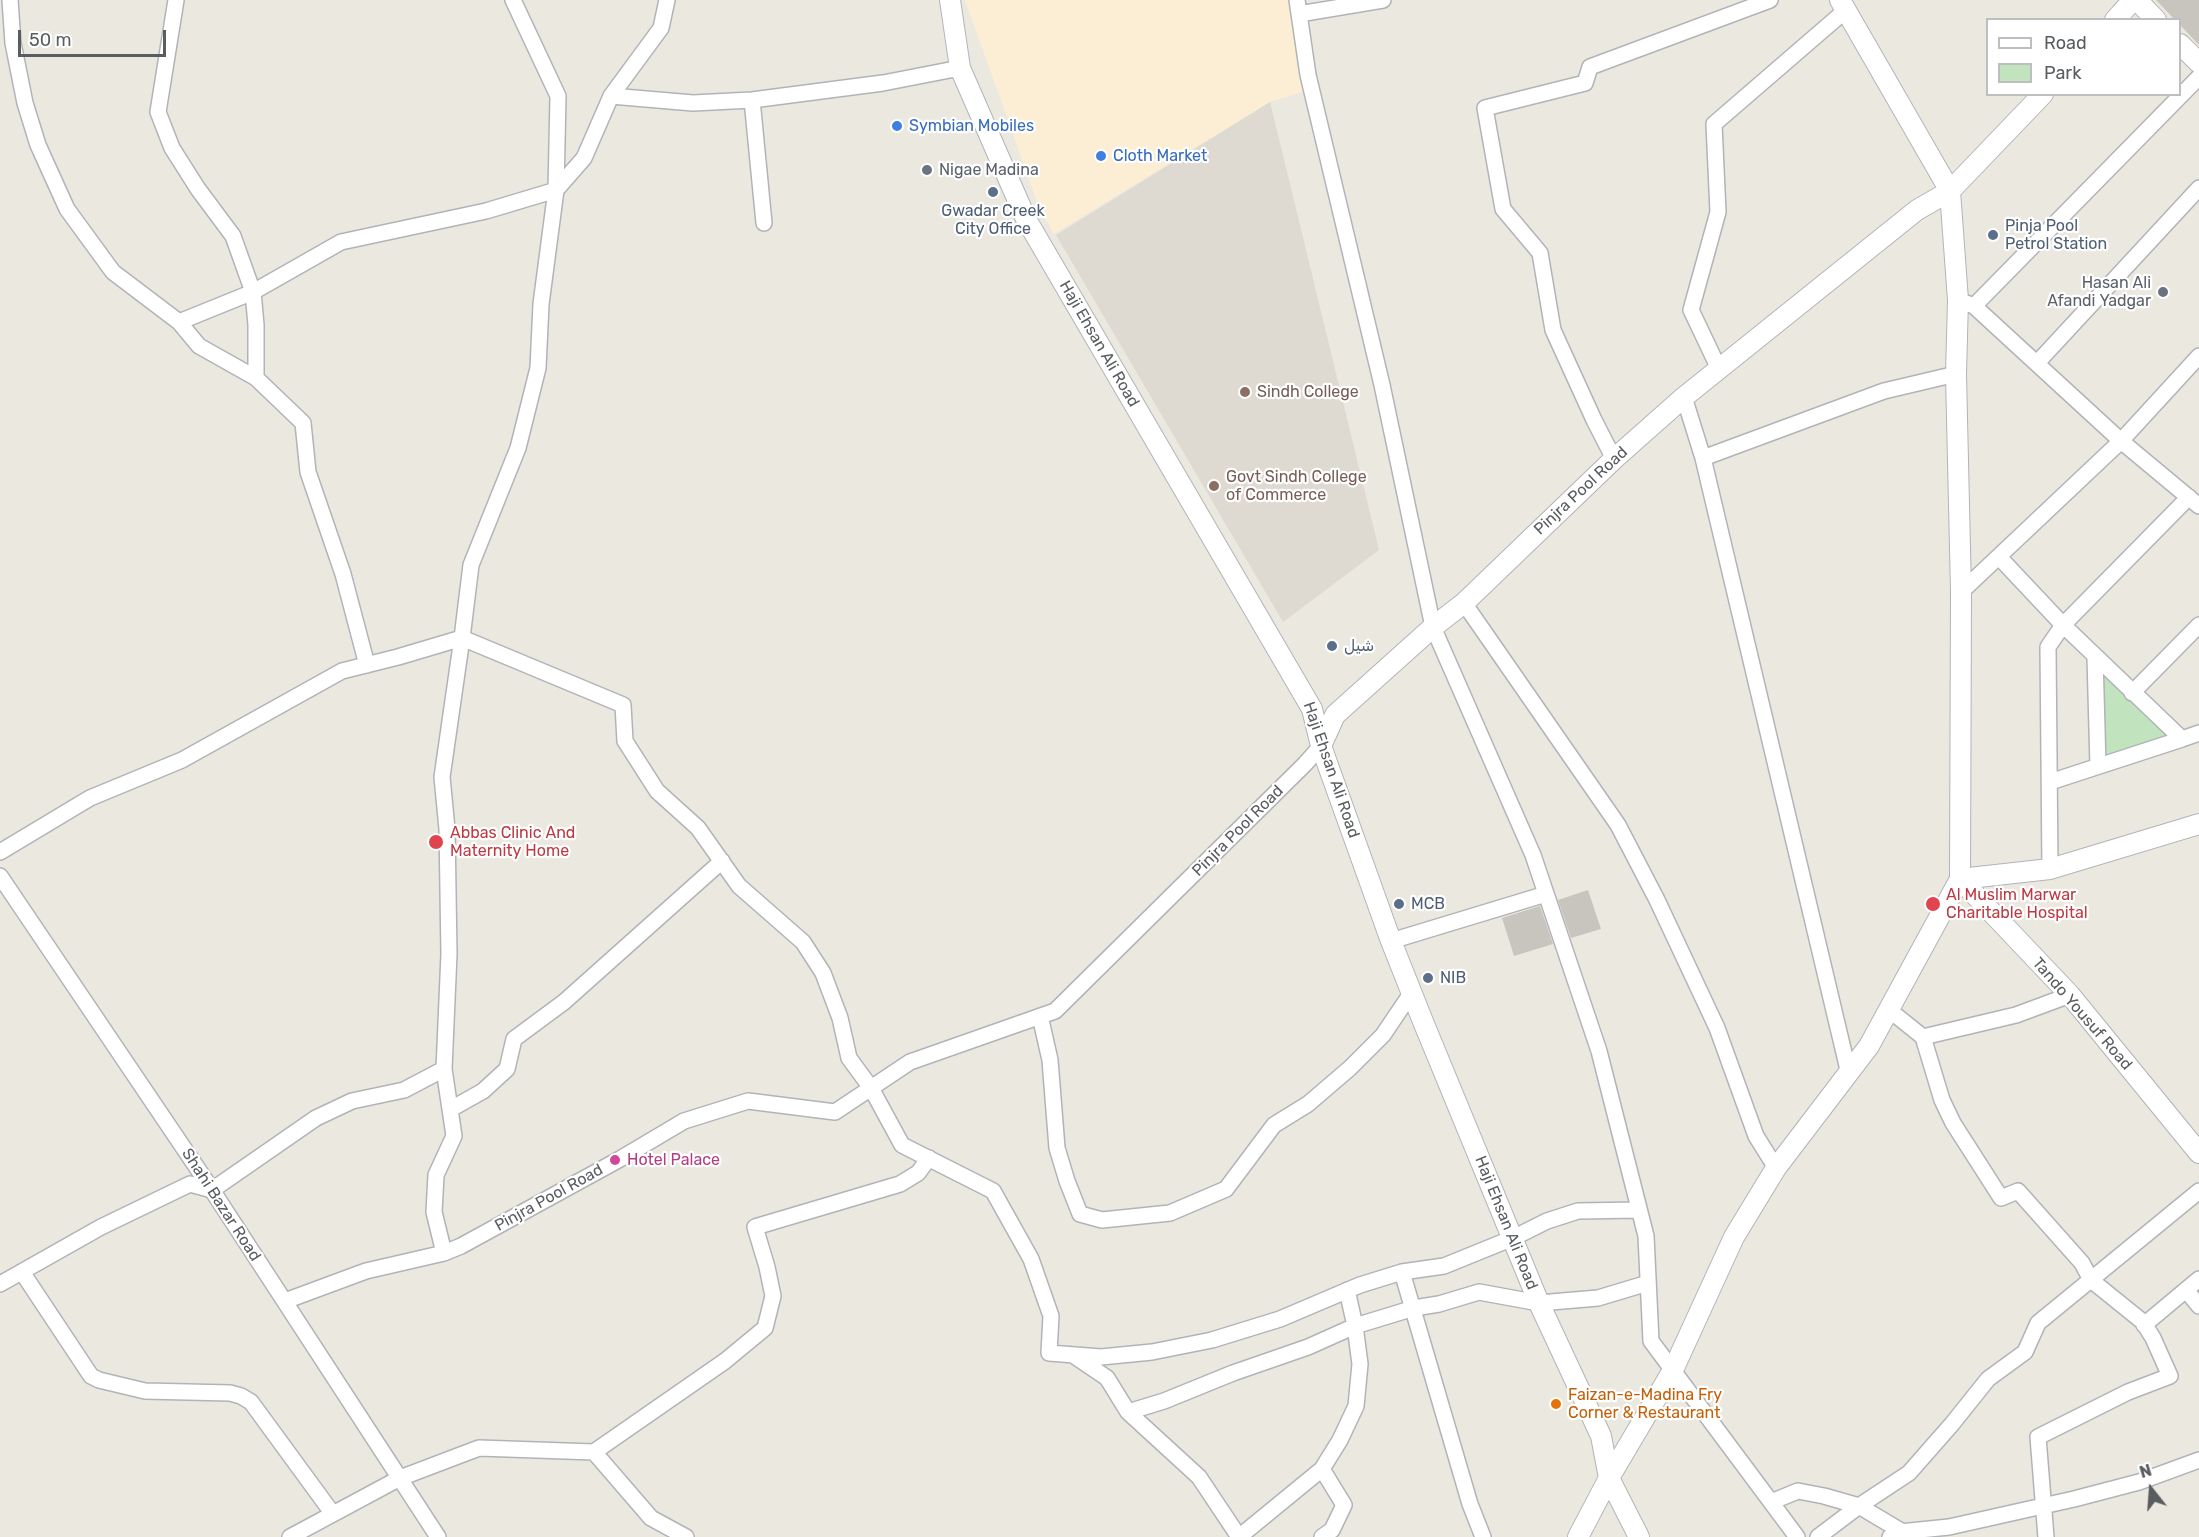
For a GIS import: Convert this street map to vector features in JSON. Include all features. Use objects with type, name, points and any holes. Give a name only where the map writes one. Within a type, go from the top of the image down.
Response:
[{"type":"street","points":[[10,0],[13,43],[25,103],[38,145],[67,209],[113,272],[179,322],[199,345],[256,378],[303,423],[308,472],[343,574],[367,665]]},
{"type":"street","points":[[176,0],[158,112],[172,148],[232,236],[253,292],[256,325],[256,378]]},
{"type":"street","points":[[444,1253],[434,1212],[436,1174],[454,1136],[444,1069],[449,954],[447,829],[442,777],[471,565],[518,447],[538,368],[541,304],[556,190],[558,96],[513,0]]},
{"type":"street","points":[[179,322],[253,292],[341,242],[486,211],[556,190],[584,158],[612,96],[661,28],[667,0]]},
{"type":"street","name":"Haji Ehsan Ali Road","points":[[950,0],[960,68],[1026,219],[1312,709],[1321,746],[1391,941],[1539,1303],[1601,1436],[1609,1478],[1639,1537]]},
{"type":"street","points":[[1383,0],[1298,7],[1308,75],[1382,386],[1433,627],[1533,855],[1599,1051],[1646,1236],[1651,1341],[1797,1537]]},
{"type":"street","points":[[1614,459],[1553,330],[1540,254],[1503,208],[1485,108],[1585,83],[1590,67],[1770,0]]},
{"type":"street","points":[[2117,18],[2135,0],[2154,18]]},
{"type":"street","points":[[1578,1537],[1609,1478],[1673,1370],[1734,1237],[1776,1168],[1869,1046],[1960,879],[1961,592],[1956,374],[1966,303],[1950,191],[1843,5],[1714,124],[1718,212],[1691,310],[1719,369]]},
{"type":"street","points":[[2181,45],[2199,63]]},
{"type":"street","points":[[612,96],[693,103],[752,100],[883,83],[960,68]]},
{"type":"street","points":[[2181,95],[2199,78]]},
{"type":"street","name":"Pinjra Pool Road","points":[[285,1301],[366,1271],[444,1253],[461,1246],[620,1159],[684,1121],[748,1101],[835,1112],[910,1062],[1055,1011],[1305,764],[1321,746],[1335,715],[1433,627],[1464,603],[1614,459],[1684,397],[1917,210],[1950,191],[2041,96]]},
{"type":"street","points":[[1966,303],[2180,96]]},
{"type":"street","points":[[752,100],[764,223]]},
{"type":"street","points":[[2037,363],[2199,188]]},
{"type":"street","points":[[1966,303],[2037,363],[2121,441],[2194,501],[2063,625],[2048,647],[2050,868]]},
{"type":"street","points":[[1961,592],[2121,441],[2199,356]]},
{"type":"street","points":[[1703,458],[1884,391],[1956,374]]},
{"type":"street","points":[[1684,397],[1703,458],[1849,1074]]},
{"type":"street","points":[[1999,557],[2095,657],[2182,739]]},
{"type":"street","points":[[1464,603],[1618,825],[1657,900],[1717,1028],[1756,1136],[1776,1168]]},
{"type":"street","points":[[2132,693],[2199,625]]},
{"type":"street","points":[[0,852],[90,798],[182,760],[342,671],[462,638],[624,705],[625,741],[657,791],[698,828],[739,886],[803,942],[823,973],[840,1018],[849,1058],[871,1088],[902,1145],[993,1191],[1031,1259],[1051,1316],[1049,1353],[1101,1357],[1152,1352],[1212,1340],[1280,1319],[1347,1290],[1402,1272],[1444,1266],[1513,1238],[1547,1221],[1578,1211],[1639,1210]]},
{"type":"street","points":[[2095,657],[2098,766]]},
{"type":"street","points":[[2050,782],[2199,733]]},
{"type":"street","points":[[1960,879],[2050,868],[2199,824]]},
{"type":"street","points":[[451,1109],[483,1091],[507,1069],[514,1039],[564,1002],[722,861]]},
{"type":"street","name":"Tando Yousuf Road","points":[[1960,879],[2070,996],[2199,1153]]},
{"type":"street","name":"Shahi Bazar Road","points":[[2,883],[212,1190],[438,1537]]},
{"type":"street","points":[[1391,941],[1546,894]]},
{"type":"street","points":[[1040,1016],[1050,1060],[1057,1148],[1067,1181],[1080,1214],[1102,1220],[1170,1213],[1226,1189],[1274,1125],[1308,1104],[1350,1068],[1383,1035],[1412,992]]},
{"type":"street","points":[[1923,1036],[2016,1015],[2070,996]]},
{"type":"street","points":[[1888,1008],[1923,1036],[1942,1100],[1953,1123],[2001,1198],[2018,1191],[2082,1263],[2091,1280],[2144,1325],[2153,1338],[2170,1376],[2128,1392],[2038,1437],[2046,1537]]},
{"type":"street","points":[[2,1279],[22,1272],[101,1227],[190,1184],[212,1190],[316,1118],[352,1101],[404,1090],[444,1069]]},
{"type":"street","points":[[290,1537],[400,1478],[479,1448],[594,1452],[725,1361],[765,1328],[773,1296],[767,1267],[754,1227],[900,1184],[918,1173],[929,1158]]},
{"type":"street","points":[[1818,1537],[1909,1473],[1988,1379],[2025,1352],[2038,1323],[2199,1191]]},
{"type":"street","points":[[22,1272],[91,1376],[99,1380],[145,1390],[230,1393],[241,1396],[251,1402],[333,1514]]},
{"type":"street","points":[[1402,1272],[1470,1504],[1483,1537]]},
{"type":"street","points":[[2144,1325],[2199,1279]]},
{"type":"street","points":[[1128,1412],[1164,1401],[1233,1373],[1308,1347],[1355,1326],[1413,1308],[1439,1304],[1479,1292],[1539,1303],[1598,1298],[1648,1283]]},
{"type":"street","points":[[1073,1355],[1107,1378],[1128,1412],[1199,1477],[1239,1537],[1322,1469],[1340,1440],[1356,1406],[1360,1364],[1347,1290]]},
{"type":"street","points":[[2186,1290],[2199,1306]]},
{"type":"street","points":[[594,1452],[651,1518],[686,1537]]},
{"type":"street","points":[[1771,1502],[1798,1491],[1824,1496],[1859,1506],[1901,1535],[1949,1527],[2139,1482],[2199,1460]]},
{"type":"street","points":[[1322,1469],[1344,1504],[1332,1530],[1322,1537]]},
{"type":"shaded area","name":"Cloth Market","points":[[965,0],[1298,0],[1311,89],[1270,102],[1054,234],[1040,210]]},
{"type":"shaded area","name":"Sindh College","points":[[1270,102],[1379,550],[1283,622],[1056,235]]},
{"type":"green space","points":[[2095,657],[2182,739],[2098,766]]},
{"type":"building","points":[[2156,0],[2199,0],[2199,45],[2181,26],[2181,18],[2173,18]]},
{"type":"building","points":[[1588,890],[1601,929],[1571,938],[1558,900]]},
{"type":"building","points":[[1540,906],[1553,944],[1514,956],[1502,918]]},
{"type":"place","name":"Symbian Mobiles","points":[[897,126]]},
{"type":"place","name":"Cloth Market","points":[[1101,156]]},
{"type":"place","name":"Nigae Madina","points":[[927,170]]},
{"type":"place","name":"Gwadar Creek City Office","points":[[993,192]]},
{"type":"place","name":"Pinja Pool Petrol Station","points":[[1993,235]]},
{"type":"place","name":"Hasan Ali Afandi Yadgar","points":[[2163,292]]},
{"type":"place","name":"Sindh College","points":[[1245,392]]},
{"type":"place","name":"Govt Sindh College of Commerce","points":[[1214,486]]},
{"type":"place","name":"شیل","points":[[1332,646]]},
{"type":"place","name":"Abbas Clinic And Maternity Home","points":[[436,842]]},
{"type":"place","name":"MCB","points":[[1399,904]]},
{"type":"place","name":"Al Muslim Marwar Charitable Hospital","points":[[1933,904]]},
{"type":"place","name":"NIB","points":[[1428,978]]},
{"type":"place","name":"Hotel Palace","points":[[615,1160]]},
{"type":"place","name":"Faizan-e-Madina Fry Corner & Restaurant","points":[[1556,1404]]}]
